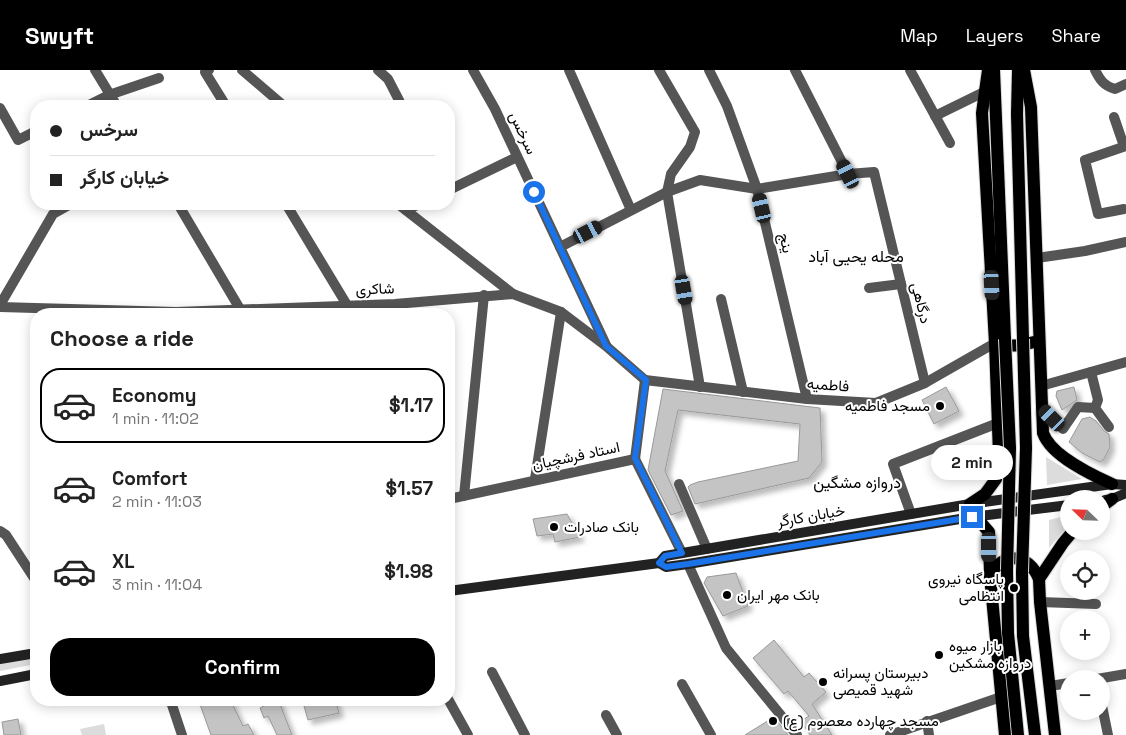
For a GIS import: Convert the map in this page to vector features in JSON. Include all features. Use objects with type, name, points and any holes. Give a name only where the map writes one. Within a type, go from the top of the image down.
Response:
[{"type":"main road","points":[[988,70],[982,113],[1010,448],[1007,570],[1008,633],[1018,735]]},
{"type":"main road","points":[[971,511],[996,479],[999,455],[1000,341],[994,70]]},
{"type":"main road","points":[[1018,70],[1017,114],[1026,448],[1022,572],[1023,636],[1035,735]]},
{"type":"main road","points":[[1024,70],[1031,107],[1043,433],[1047,441],[1071,462],[1090,474],[1112,484],[1126,486]]},
{"type":"main road","points":[[1000,341],[1008,346],[1020,346],[1040,340]]},
{"type":"main road","points":[[971,511],[1112,484]]},
{"type":"main road","points":[[1110,499],[1126,493]]},
{"type":"main road","points":[[971,511],[1060,505]]},
{"type":"main road","points":[[971,511],[989,532],[990,576],[1005,735]]},
{"type":"main road","name":"خیابان کارگر","points":[[659,563],[665,556],[911,514],[971,511]]},
{"type":"main road","name":"خیابان کارگر","points":[[455,589],[659,563],[666,567],[688,564],[971,511]]},
{"type":"main road","points":[[1039,579],[1066,540]]},
{"type":"main road","points":[[990,576],[993,569],[999,563],[1015,558],[1024,560],[1036,571],[1039,579],[1056,735]]},
{"type":"main road","points":[[0,659],[30,653]]},
{"type":"main road","points":[[0,681],[30,675]]},
{"type":"street","points":[[95,70],[113,100]]},
{"type":"street","points":[[210,70],[205,72],[222,100]]},
{"type":"street","points":[[242,70],[277,100]]},
{"type":"street","points":[[378,70],[388,79],[399,100]]},
{"type":"street","name":"سرخس","points":[[474,70],[518,157],[606,346]]},
{"type":"street","points":[[569,70],[631,210]]},
{"type":"street","points":[[659,70],[695,132],[690,147],[671,174],[667,192],[700,387]]},
{"type":"street","name":"ینج","points":[[709,70],[727,106],[758,189],[807,399]]},
{"type":"street","points":[[560,246],[667,192],[700,180],[758,189],[848,174],[795,70]]},
{"type":"street","points":[[910,70],[950,143]]},
{"type":"street","points":[[1095,70],[1100,80],[1107,86],[1115,89],[1126,84]]},
{"type":"street","points":[[99,100],[159,78]]},
{"type":"street","points":[[935,116],[984,92]]},
{"type":"street","points":[[0,108],[18,140],[30,134]]},
{"type":"street","points":[[1114,117],[1125,146],[1085,160],[1098,214],[1124,209]]},
{"type":"street","points":[[455,187],[518,157]]},
{"type":"street","name":"درگاهی","points":[[848,174],[874,172],[925,383]]},
{"type":"street","points":[[0,306],[53,214],[60,210]]},
{"type":"street","points":[[182,210],[239,308]]},
{"type":"street","points":[[290,210],[347,305]]},
{"type":"street","points":[[406,210],[513,294]]},
{"type":"street","points":[[1037,258],[1085,251],[1126,242]]},
{"type":"street","points":[[869,288],[901,284]]},
{"type":"street","name":"شاکری","points":[[401,308],[484,295],[513,294],[561,312],[606,346],[646,380]]},
{"type":"street","points":[[464,496],[484,295]]},
{"type":"street","points":[[721,299],[743,392]]},
{"type":"street","name":"شاکری","points":[[319,308],[347,305],[383,308]]},
{"type":"street","name":"شاکری","points":[[0,306],[50,308]]},
{"type":"street","points":[[536,479],[561,312]]},
{"type":"street","name":"فاطمیه","points":[[646,380],[807,399],[876,403],[925,383],[1000,341]]},
{"type":"street","points":[[1041,386],[1126,362]]},
{"type":"street","points":[[1091,372],[1098,400],[1095,408]]},
{"type":"street","points":[[635,458],[646,380]]},
{"type":"street","points":[[1042,408],[1063,429],[1078,407],[1095,408]]},
{"type":"street","points":[[1095,408],[1109,427]]},
{"type":"street","points":[[911,514],[892,464],[998,423]]},
{"type":"street","name":"استاد فرشچیان","points":[[455,498],[635,458],[682,553]]},
{"type":"street","points":[[679,484],[707,549]]},
{"type":"street","points":[[0,531],[6,535],[30,573]]},
{"type":"street","points":[[688,564],[726,648],[796,735]]},
{"type":"street","points":[[1040,602],[1096,604]]},
{"type":"street","points":[[492,672],[525,735]]},
{"type":"street","points":[[1110,677],[1126,674]]},
{"type":"street","points":[[682,684],[711,735]]},
{"type":"street","points":[[1050,686],[1060,684]]},
{"type":"street","points":[[890,735],[1001,697]]},
{"type":"street","points":[[172,706],[182,735]]},
{"type":"street","points":[[452,706],[468,735]]},
{"type":"street","points":[[606,715],[617,735]]},
{"type":"street","points":[[1105,720],[1108,735]]},
{"type":"street","points":[[927,721],[929,735]]},
{"type":"shaded area","points":[[1046,457],[1082,479],[1047,485]]},
{"type":"shaded area","points":[[1060,517],[1060,535],[1049,548],[1049,520]]},
{"type":"shaded area","points":[[30,658],[30,665],[0,671],[0,664]]},
{"type":"shaded area","points":[[104,724],[106,735],[82,735],[80,729]]},
{"type":"building","name":"مسجد فاطمیه","points":[[946,387],[959,411],[934,424],[922,400]]},
{"type":"building","points":[[1074,387],[1077,400],[1062,410],[1056,396],[1057,391]]},
{"type":"building","points":[[663,389],[820,408],[822,462],[809,478],[695,504],[688,487],[690,485],[798,461],[800,424],[678,410],[665,471],[683,511],[671,515],[648,470]]},
{"type":"building","points":[[1090,417],[1109,434],[1110,447],[1104,459],[1100,462],[1082,453],[1069,442],[1082,419]]},
{"type":"building","name":"بانک صادرات","points":[[567,514],[580,537],[555,542],[553,534],[537,536],[533,519]]},
{"type":"building","name":"بانک مهر ایران","points":[[736,573],[748,606],[723,616],[704,583],[707,577]]},
{"type":"building","points":[[774,640],[804,677],[809,673],[826,692],[812,704],[832,735],[810,735],[801,721],[809,716],[788,691],[784,694],[753,658]]},
{"type":"building","points":[[201,706],[233,706],[243,726],[248,724],[254,735],[211,735]]},
{"type":"building","points":[[264,706],[281,706],[292,735],[277,735],[268,716],[264,718],[260,708]]},
{"type":"building","points":[[304,706],[337,706],[339,713],[308,720]]},
{"type":"building","name":"مسجد چهارده معصوم (ع)","points":[[774,717],[788,735],[745,735]]},
{"type":"building","points":[[18,719],[21,735],[4,735],[2,722]]},
{"type":"place","name":"مسجد فاطمیه","points":[[940,406]]},
{"type":"place","name":"بانک صادرات","points":[[554,527]]},
{"type":"place","name":"پاسگاه نیروی انتظامی","points":[[1014,588]]},
{"type":"place","name":"بانک مهر ایران","points":[[727,595]]},
{"type":"place","name":"بازار میوه دروازه مشکین","points":[[939,655]]},
{"type":"place","name":"دبیرستان پسرانه شهید قمیصی","points":[[823,682]]},
{"type":"place","name":"مسجد چهارده معصوم (ع)","points":[[773,721]]},
{"type":"district","name":"محله یحیی آباد","points":[[856,256]]},
{"type":"district","name":"دروازه مشگین","points":[[857,482]]},
{"type":"route","points":[[534,192],[606,346],[646,380],[635,458],[682,553],[665,556],[659,563],[666,567],[688,564],[972,517]]}]
